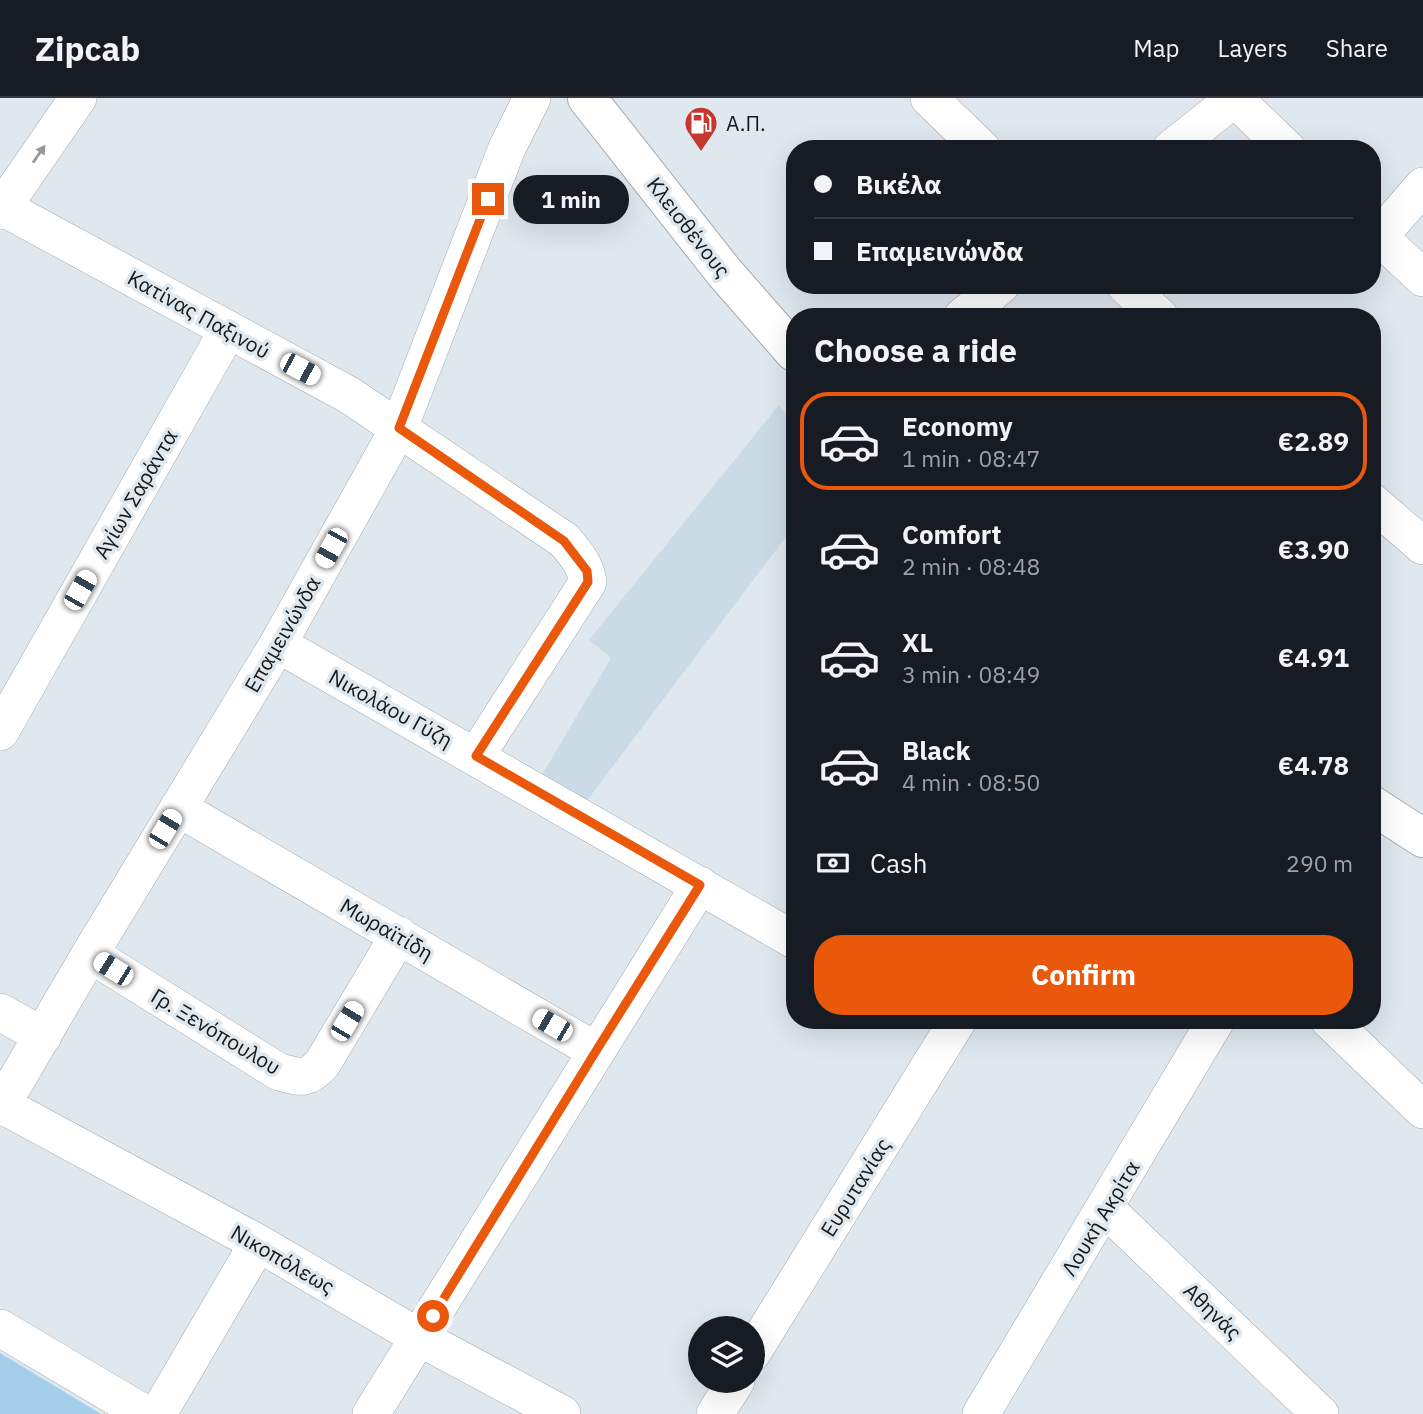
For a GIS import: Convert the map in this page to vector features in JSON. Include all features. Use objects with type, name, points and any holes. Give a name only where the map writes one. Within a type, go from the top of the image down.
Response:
[{"type":"main road","name":"Κλεισθένους","points":[[587,98],[724,272],[786,343]]},
{"type":"main road","points":[[1381,809],[1420,828]]},
{"type":"street","points":[[1,209],[78,98]]},
{"type":"street","name":"Επαμεινώνδα","points":[[1,1106],[278,644],[399,428],[508,148],[531,98]]},
{"type":"street","points":[[929,98],[973,140]]},
{"type":"street","points":[[1182,140],[1235,98],[1278,140]]},
{"type":"street","points":[[1381,229],[1423,186]]},
{"type":"street","name":"Κατίνας Παξινού","points":[[1,209],[349,395],[564,541],[587,571],[588,582],[476,756]]},
{"type":"street","points":[[1381,239],[1423,278]]},
{"type":"street","points":[[973,308],[990,294]]},
{"type":"street","points":[[1135,294],[1150,308]]},
{"type":"street","name":"Αγίων Σαράντα","points":[[0,732],[228,330]]},
{"type":"street","points":[[1381,510],[1423,546]]},
{"type":"street","name":"Νικολάου Γύζη","points":[[278,644],[786,935]]},
{"type":"street","name":"Μωραϊτίδη","points":[[178,808],[596,1051]]},
{"type":"street","points":[[371,1414],[700,885]]},
{"type":"street","name":"Γρ. Ξενόπουλου","points":[[90,954],[279,1072],[302,1077],[313,1073],[322,1064],[399,935]]},
{"type":"street","points":[[0,1012],[43,1036]]},
{"type":"street","name":"Ευρυτανίας","points":[[765,1331],[945,1029]]},
{"type":"street","name":"Λουκή Ακρίτα","points":[[981,1414],[1211,1029]]},
{"type":"street","points":[[1338,1029],[1423,1110]]},
{"type":"street","name":"Νικοπόλεως","points":[[1,1106],[258,1243],[420,1338],[562,1414]]},
{"type":"street","name":"Αθηνάς","points":[[1105,1209],[1320,1414]]},
{"type":"street","points":[[158,1414],[258,1243]]},
{"type":"street","points":[[0,1328],[145,1414]]},
{"type":"street","points":[[715,1414],[728,1393]]},
{"type":"shaded area","points":[[779,405],[786,414],[786,537],[583,806],[539,780],[611,658],[589,640]]},
{"type":"shaded area","points":[[0,1353],[101,1414],[0,1414]]},
{"type":"place","name":"Α.Π.","points":[[701,153]]},
{"type":"route","points":[[433,1316],[700,885],[476,756],[588,582],[587,571],[564,541],[399,428],[488,199]]}]
